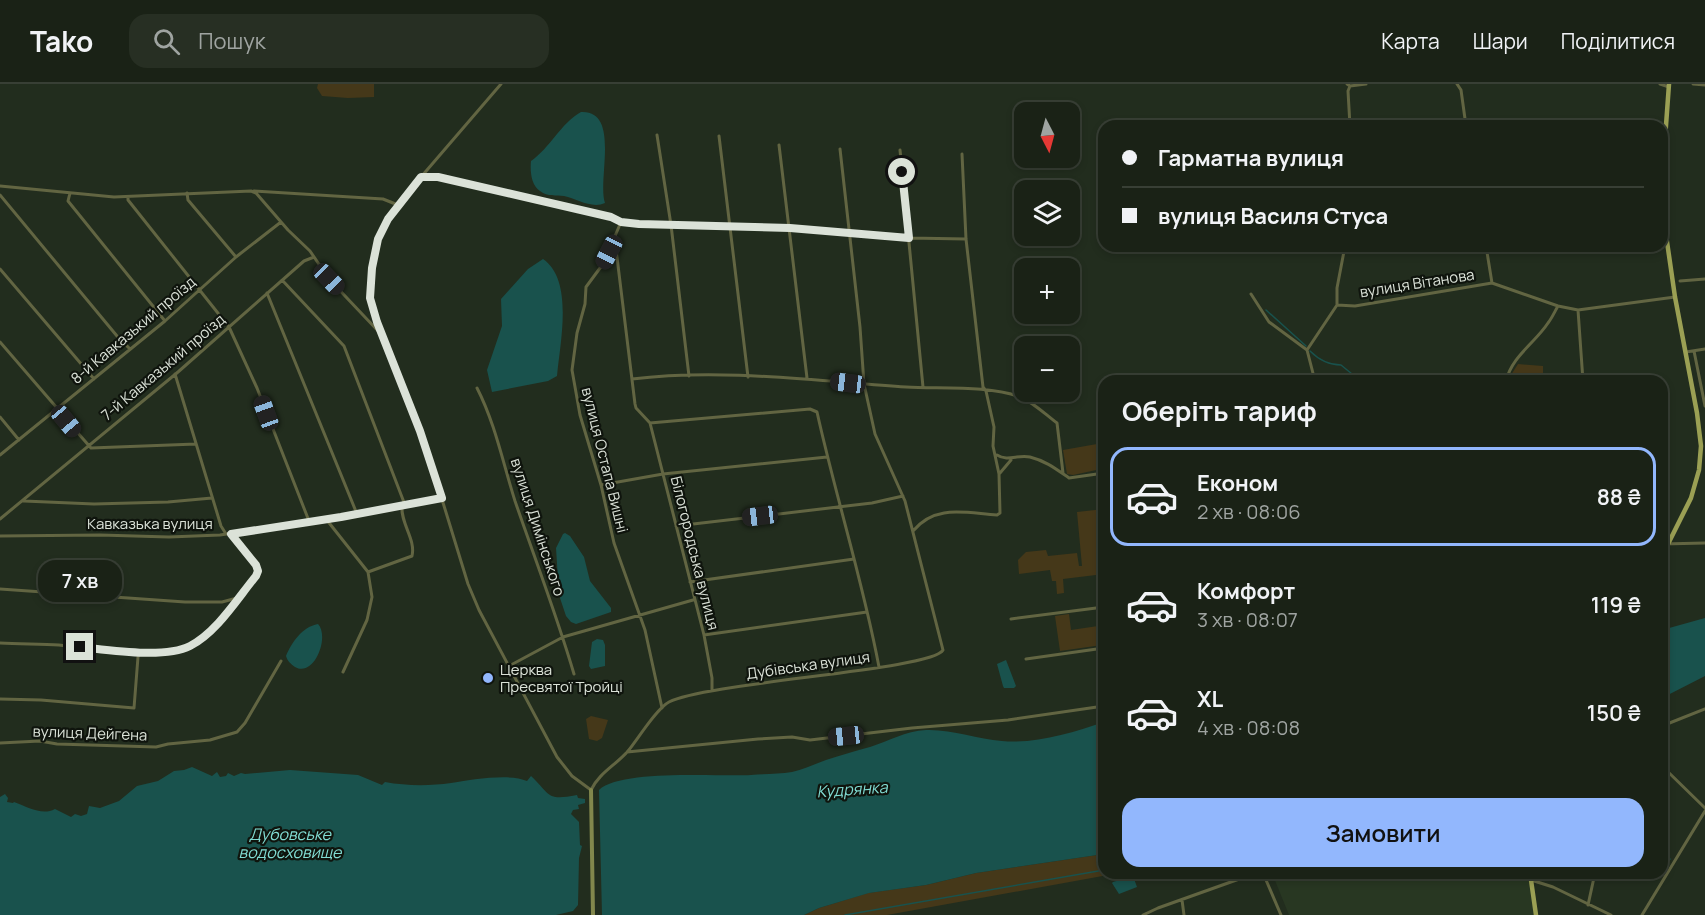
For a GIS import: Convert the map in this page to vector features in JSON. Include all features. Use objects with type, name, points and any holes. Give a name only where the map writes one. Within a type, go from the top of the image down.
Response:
[{"type":"main road","points":[[1667,120],[1669,85]]},
{"type":"main road","points":[[1668,244],[1701,446],[1701,461],[1691,498],[1668,543]]},
{"type":"main road","points":[[1531,880],[1536,915]]},
{"type":"street","points":[[501,84],[421,177],[383,227],[378,239],[370,284],[372,309],[420,431],[478,610],[557,757],[572,776],[591,790],[593,915]]},
{"type":"street","points":[[1350,120],[1349,85],[1366,84]]},
{"type":"street","points":[[1457,84],[1461,90],[1465,120]]},
{"type":"street","points":[[1660,84],[1669,85]]},
{"type":"street","points":[[1693,84],[1705,85]]},
{"type":"street","points":[[657,135],[671,225],[689,376]]},
{"type":"street","points":[[719,135],[748,377]]},
{"type":"street","points":[[779,145],[807,378]]},
{"type":"street","name":"Дубівська вулиця","points":[[591,790],[600,775],[627,752],[665,704],[684,696],[712,690],[897,665],[938,656],[943,650],[903,496],[875,434],[864,384],[840,149]]},
{"type":"street","points":[[900,150],[923,388]]},
{"type":"street","points":[[913,531],[923,520],[948,512],[997,515],[1001,508],[999,474],[993,446],[994,427],[986,391],[983,387],[966,239],[962,153]]},
{"type":"street","points":[[421,177],[449,179],[611,217],[621,222],[730,225],[909,238],[966,239]]},
{"type":"street","points":[[0,186],[114,197],[251,191],[383,199],[398,205]]},
{"type":"street","points":[[251,191],[256,193],[302,242],[329,279],[383,337]]},
{"type":"street","points":[[70,193],[68,201],[165,321]]},
{"type":"street","points":[[187,193],[188,200],[236,257]]},
{"type":"street","points":[[0,195],[130,349]]},
{"type":"street","points":[[128,197],[146,224],[229,327],[309,521]]},
{"type":"street","name":"8-й Кавказький проїзд","points":[[0,455],[56,408],[94,380],[200,291],[236,257],[281,222]]},
{"type":"street","name":"вулиця Остапа Вишні","points":[[621,222],[603,264],[586,287],[585,304],[577,333],[572,370],[580,415],[601,485],[614,543],[640,613],[662,708]]},
{"type":"street","points":[[615,240],[636,408],[650,423],[810,409],[817,412],[879,667]]},
{"type":"street","points":[[1307,350],[1337,304],[1337,288],[1344,252]]},
{"type":"street","points":[[1487,252],[1492,283]]},
{"type":"street","name":"7-й Кавказький проїзд","points":[[0,519],[175,374],[304,261],[314,257]]},
{"type":"street","points":[[0,269],[94,380]]},
{"type":"street","points":[[1680,281],[1705,279]]},
{"type":"street","points":[[282,280],[344,346],[403,505],[403,520],[413,546],[412,556],[368,572]]},
{"type":"street","name":"вулиця Вітанова","points":[[1337,304],[1355,306],[1492,283],[1558,306],[1578,310],[1675,297]]},
{"type":"street","points":[[267,293],[357,514]]},
{"type":"street","points":[[1251,294],[1269,322],[1307,350],[1313,375]]},
{"type":"street","points":[[1508,375],[1518,357],[1548,323],[1558,306]]},
{"type":"street","points":[[1578,310],[1583,375]]},
{"type":"street","points":[[0,342],[87,446],[99,448],[196,444]]},
{"type":"street","points":[[1685,352],[1705,349]]},
{"type":"street","points":[[1694,351],[1705,406]]},
{"type":"street","points":[[175,374],[220,526],[226,534]]},
{"type":"street","points":[[632,379],[689,376],[807,378],[864,384],[986,391],[1021,397],[1057,423],[1060,432],[1063,473]]},
{"type":"street","name":"вулиця Димінського","points":[[477,388],[495,431],[510,486],[574,674]]},
{"type":"street","points":[[0,417],[19,440]]},
{"type":"street","name":"Білогородська вулиця","points":[[650,423],[693,600],[704,635],[712,690]]},
{"type":"street","points":[[996,454],[1003,458],[1013,459],[1029,457],[1051,464],[1069,478],[1098,474]]},
{"type":"street","points":[[601,485],[663,474],[827,457]]},
{"type":"street","points":[[999,474],[1013,459]]},
{"type":"street","points":[[676,526],[872,503],[903,496]]},
{"type":"street","points":[[22,501],[94,504],[212,498]]},
{"type":"street","name":"Кавказька вулиця","points":[[0,536],[180,537],[231,534],[442,498]]},
{"type":"street","points":[[326,519],[368,572],[372,597],[370,608],[343,672]]},
{"type":"street","points":[[0,644],[60,645],[140,652],[175,651],[191,645],[218,623],[258,571],[256,565],[231,534]]},
{"type":"street","points":[[1668,543],[1705,543]]},
{"type":"street","points":[[690,582],[854,559]]},
{"type":"street","points":[[0,589],[185,602],[222,602],[239,597]]},
{"type":"street","points":[[509,666],[563,637],[640,613],[693,600]]},
{"type":"street","points":[[1011,619],[1098,608]]},
{"type":"street","points":[[704,635],[867,612]]},
{"type":"street","points":[[1026,659],[1098,649]]},
{"type":"street","points":[[0,699],[134,708],[140,652]]},
{"type":"street","name":"вулиця Дейгена","points":[[0,743],[40,741],[156,747],[232,735],[244,726],[281,661]]},
{"type":"street","points":[[627,752],[758,739],[792,737],[810,740],[966,724],[1098,707]]},
{"type":"street","points":[[1668,724],[1705,709]]},
{"type":"street","points":[[1668,772],[1705,810],[1668,872]]},
{"type":"street","points":[[1143,915],[1240,879]]},
{"type":"street","points":[[1266,879],[1281,915]]},
{"type":"street","points":[[1588,905],[1594,879]]},
{"type":"street","points":[[1642,915],[1664,879]]},
{"type":"street","points":[[1531,880],[1552,887],[1611,915]]},
{"type":"street","points":[[1182,900],[1184,915]]},
{"type":"street","points":[[1158,908],[1160,915]]},
{"type":"shaded area","points":[[318,84],[374,84],[374,97],[322,96],[317,88]]},
{"type":"shaded area","points":[[1518,364],[1543,366],[1543,375],[1511,375]]},
{"type":"shaded area","points":[[1097,444],[1098,470],[1073,475],[1067,474],[1063,450]]},
{"type":"shaded area","points":[[1098,510],[1098,575],[1063,579],[1064,593],[1057,594],[1056,581],[1052,581],[1050,570],[1019,574],[1018,560],[1026,552],[1046,550],[1048,556],[1077,553],[1079,566],[1082,566],[1077,512]]},
{"type":"shaded area","points":[[1069,614],[1071,630],[1098,626],[1098,646],[1060,651],[1055,616]]},
{"type":"shaded area","points":[[591,716],[608,720],[602,738],[597,741],[589,739],[586,719]]},
{"type":"shaded area","points":[[1098,855],[1098,877],[887,915],[804,915],[868,893],[926,885],[976,873]]},
{"type":"shaded area","points":[[1274,879],[1530,879],[1535,915],[1289,915]]},
{"type":"water","points":[[581,112],[593,114],[600,122],[604,134],[603,192],[605,203],[600,205],[546,194],[537,188],[532,178],[531,161],[567,122]]},
{"type":"water","points":[[543,259],[553,269],[562,297],[562,330],[557,376],[548,381],[492,392],[487,370],[502,326],[501,299],[528,269]]},
{"type":"water","points":[[565,533],[570,536],[584,557],[590,581],[611,608],[611,612],[576,624],[566,616],[559,595],[556,548]]},
{"type":"water","points":[[1705,618],[1705,676],[1668,695],[1668,628]]},
{"type":"water","points":[[318,624],[322,638],[314,662],[302,669],[295,667],[286,656],[288,651],[302,632]]},
{"type":"water","points":[[597,639],[603,640],[605,645],[605,666],[591,669],[589,666],[592,642]]},
{"type":"water","points":[[1006,660],[1016,686],[1014,688],[1003,686],[997,664]]},
{"type":"water","name":"Кудрянка","points":[[1098,724],[1098,855],[976,873],[926,885],[869,893],[819,908],[804,915],[602,915],[599,790],[611,783],[671,775],[751,775],[792,772],[904,734],[926,730],[945,731],[993,740],[1028,741]]},
{"type":"water","name":"Дубовське водосховище","points":[[192,767],[212,776],[217,772],[220,777],[228,773],[234,776],[241,773],[290,770],[358,775],[382,785],[385,782],[435,785],[500,777],[527,781],[531,776],[554,797],[577,795],[578,798],[585,799],[585,803],[578,805],[579,809],[573,810],[571,814],[579,822],[580,845],[582,846],[579,858],[578,905],[573,911],[556,915],[0,915],[0,797],[5,794],[8,798],[7,802],[14,802],[35,810],[45,812],[55,809],[71,817],[75,814],[81,816],[87,814],[89,806],[100,808],[119,801],[137,786],[158,781],[174,771]]},
{"type":"water","points":[[1134,879],[1137,887],[1119,894],[1113,882]]},
{"type":"waterway","points":[[1266,310],[1306,346]]},
{"type":"waterway","points":[[1310,351],[1324,361],[1341,365],[1352,374],[1361,375]]},
{"type":"waterway","points":[[845,915],[1098,871]]},
{"type":"place","name":"Церква Пресвятої Тройці","points":[[488,678]]},
{"type":"route","points":[[80,647],[140,652],[175,651],[196,642],[218,623],[258,571],[256,565],[231,534],[442,498],[400,375],[377,322],[370,298],[372,268],[383,227],[421,177],[438,177],[611,217],[621,222],[790,228],[909,238],[902,172]]}]
